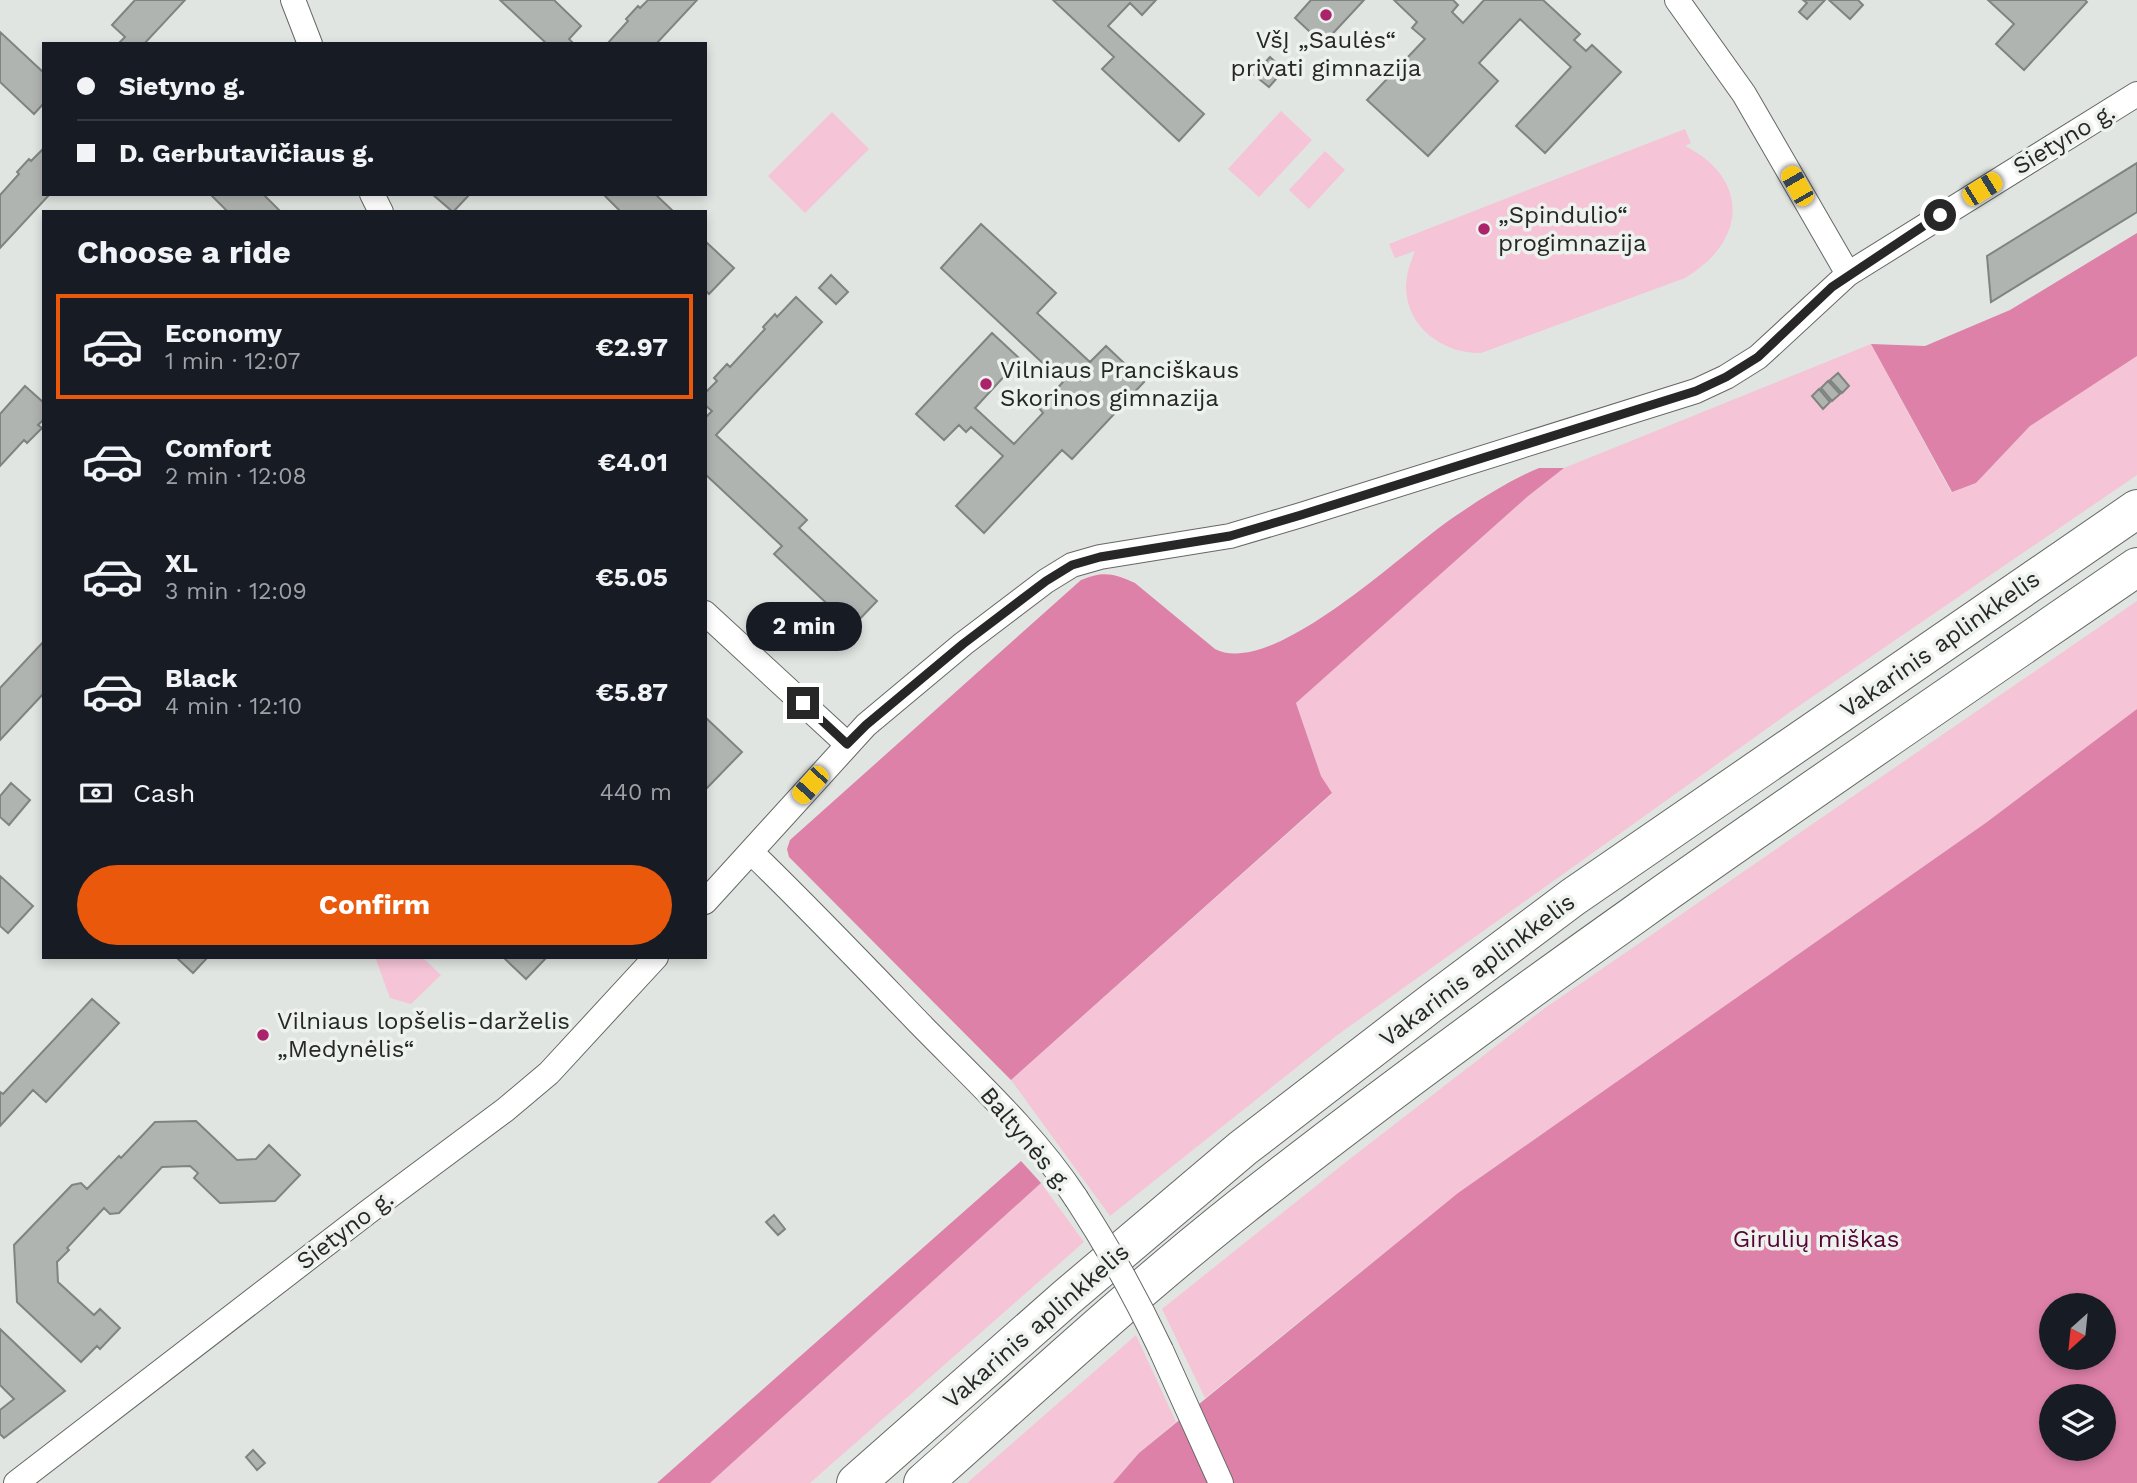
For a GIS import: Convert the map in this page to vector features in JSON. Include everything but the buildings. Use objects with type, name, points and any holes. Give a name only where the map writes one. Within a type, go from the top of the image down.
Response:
[{"type":"highway","name":"Vakarinis aplinkkelis","points":[[856,1483],[1067,1297],[1233,1157],[1430,1004],[1573,897],[2137,509]]},
{"type":"highway","name":"Vakarinis aplinkkelis","points":[[923,1483],[1176,1260],[1241,1207],[1520,996],[2137,567]]},
{"type":"street","points":[[293,0],[309,42]]},
{"type":"street","points":[[1677,0],[1744,94],[1848,274]]},
{"type":"street","name":"Sietyno g.","points":[[707,900],[866,725],[963,644],[1046,581],[1072,565],[1100,557],[1230,536],[1696,391],[1726,377],[1758,357],[1848,274],[2137,94]]},
{"type":"street","points":[[707,615],[847,744]]},
{"type":"street","name":"Baltynės g.","points":[[751,852],[826,925],[1003,1108],[1054,1167],[1104,1241],[1139,1302],[1221,1483]]},
{"type":"street","name":"Sietyno g.","points":[[16,1483],[505,1110],[572,1050],[654,959]]},
{"type":"shaded area","points":[[1281,111],[1312,140],[1259,197],[1228,169]]},
{"type":"shaded area","points":[[832,112],[869,149],[805,213],[768,176]]},
{"type":"shaded area","points":[[1685,129],[1691,143],[1685,146],[1706,160],[1721,175],[1730,193],[1733,211],[1729,229],[1720,247],[1685,278],[1481,353],[1454,349],[1430,336],[1420,326],[1408,302],[1406,288],[1415,251],[1395,258],[1389,244]]},
{"type":"shaded area","points":[[1325,151],[1345,170],[1309,209],[1289,190]]},
{"type":"shaded area","points":[[1871,344],[1951,492],[1976,483],[2030,426],[2137,356],[2137,475],[1793,710],[1336,1036],[1110,1216],[1011,1080],[1332,794],[1321,776],[1296,703],[1527,497],[1564,468]]},
{"type":"shaded area","points":[[2137,601],[2137,709],[1987,822],[1458,1193],[1205,1398],[1162,1309],[1545,1008]]},
{"type":"shaded area","points":[[376,959],[424,959],[441,975],[411,1004],[390,998]]},
{"type":"shaded area","points":[[1041,1183],[1084,1242],[810,1483],[710,1483]]},
{"type":"shaded area","points":[[1136,1335],[1176,1422],[1139,1453],[1113,1483],[967,1483]]},
{"type":"green space","points":[[2137,233],[2137,356],[2030,426],[1976,483],[1952,492],[1871,344],[1925,346],[2010,310]]},
{"type":"green space","points":[[1539,468],[1564,468],[1527,497],[1296,703],[1321,776],[1332,793],[1011,1080],[789,857],[787,849],[790,840],[1081,580],[1108,574],[1135,583],[1215,649],[1240,653],[1269,646],[1302,630],[1336,608],[1451,519],[1505,485]]},
{"type":"green space","name":"Girulių miškas","points":[[2137,709],[2137,1483],[1113,1483],[1139,1453],[1458,1193],[1987,822]]},
{"type":"green space","points":[[1021,1161],[1041,1183],[710,1483],[657,1483]]},
{"type":"place","name":"VšĮ „Saulės“ privati gimnazija","points":[[1326,15]]},
{"type":"place","name":"„Spindulio“ progimnazija","points":[[1484,229]]},
{"type":"place","name":"Vilniaus Pranciškaus Skorinos gimnazija","points":[[986,384]]},
{"type":"place","name":"Vilniaus lopšelis-darželis „Medynėlis“","points":[[263,1035]]},
{"type":"route","points":[[803,703],[847,744],[963,644],[1046,581],[1072,565],[1100,557],[1230,536],[1696,391],[1726,377],[1758,357],[1848,274],[1940,215]]}]
